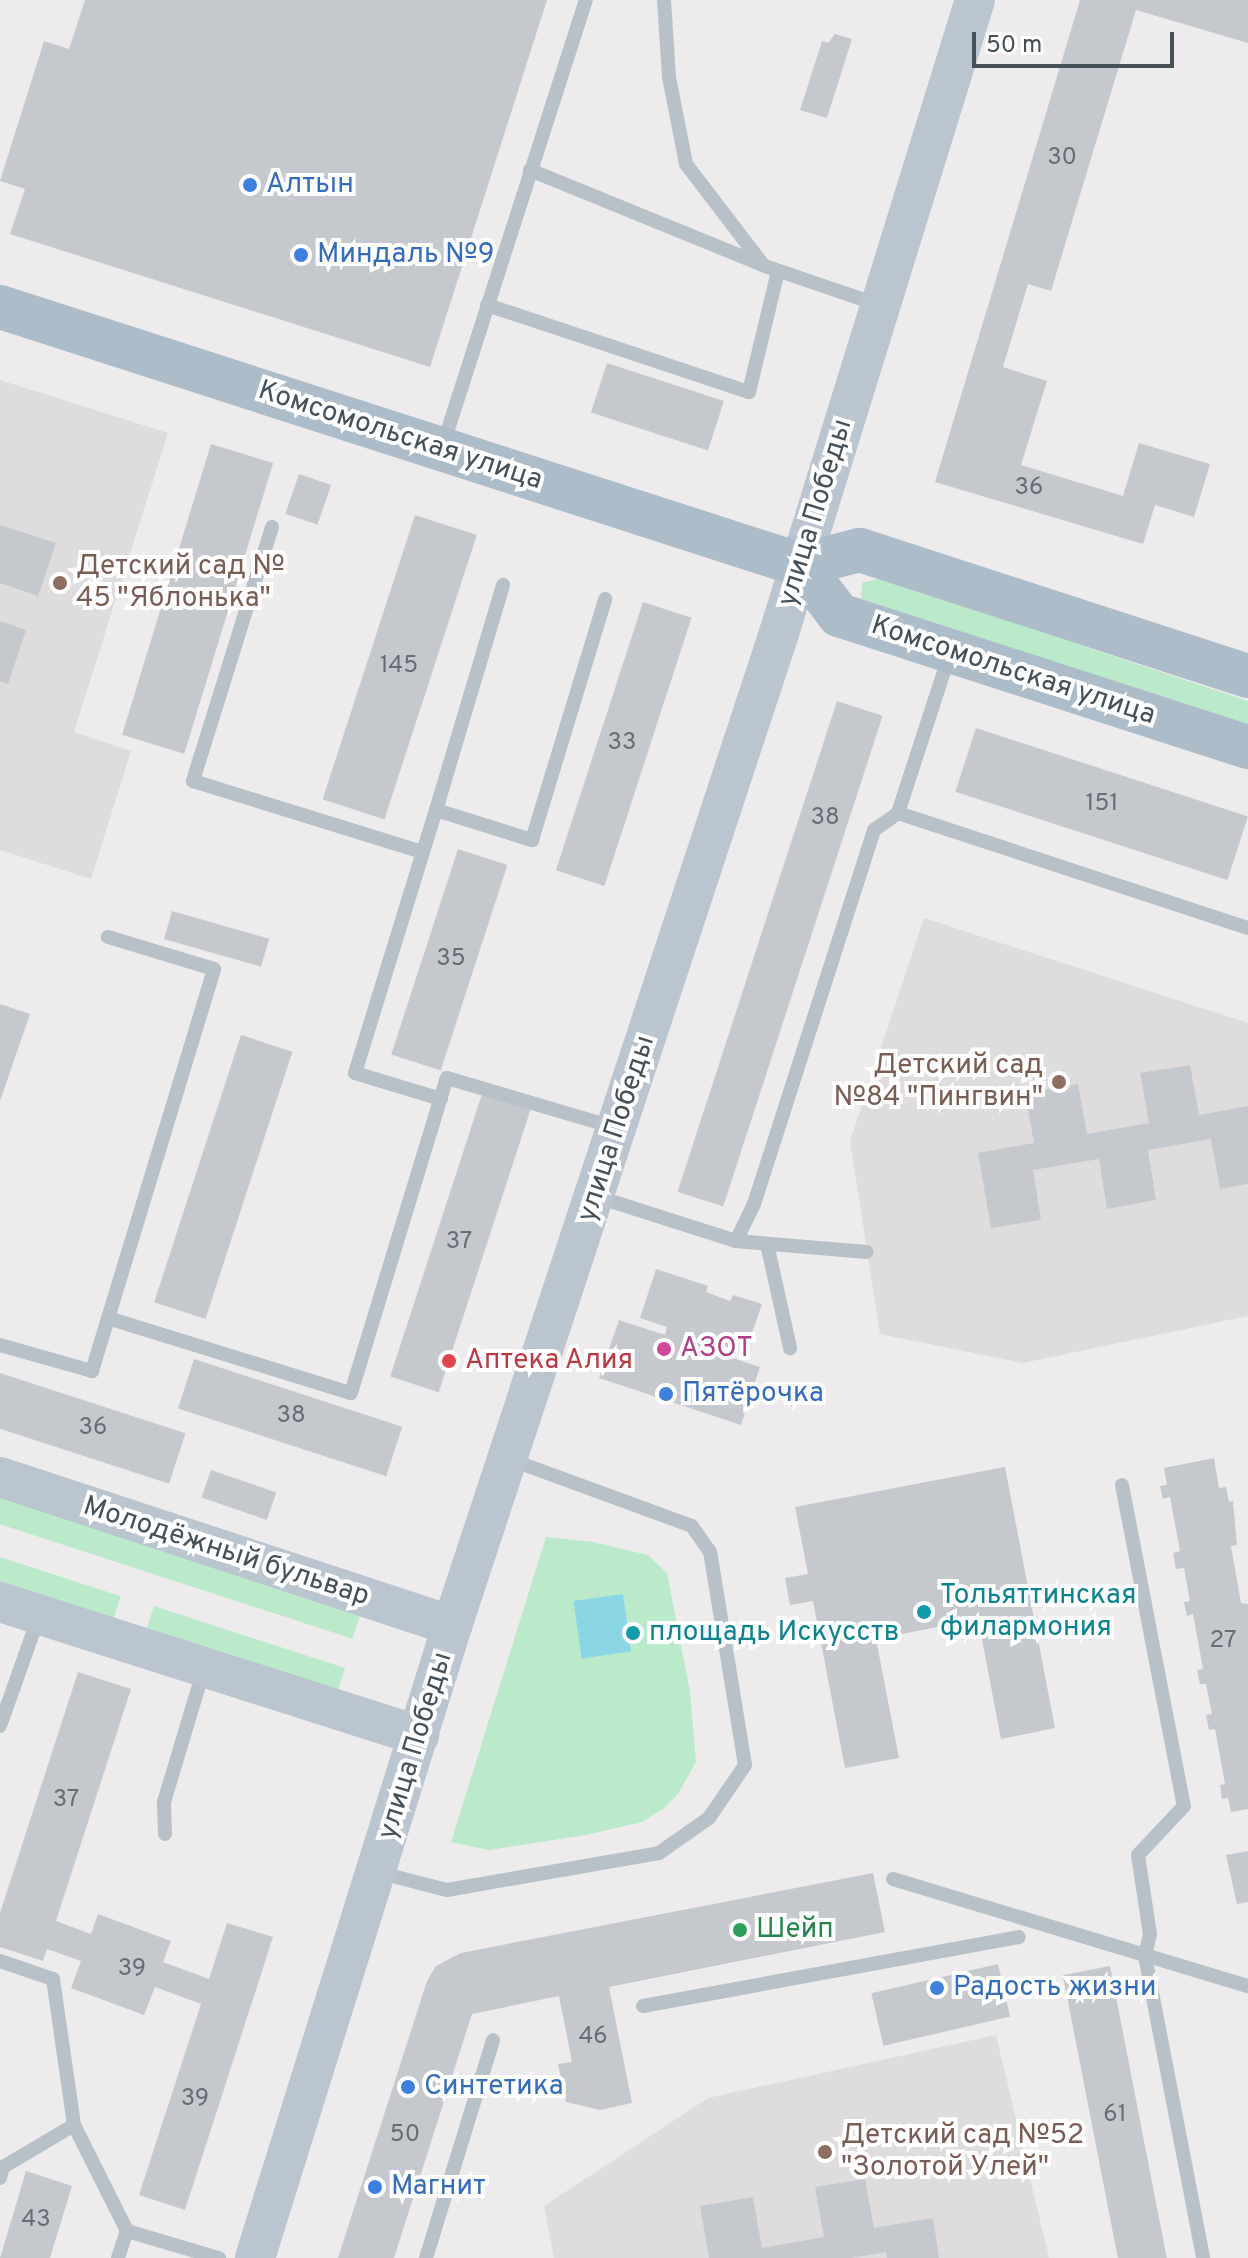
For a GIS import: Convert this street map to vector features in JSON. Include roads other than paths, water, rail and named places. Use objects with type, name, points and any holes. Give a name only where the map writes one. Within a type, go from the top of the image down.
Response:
[{"type":"main road","name":"улица Победы","points":[[255,2258],[452,1626],[801,565],[975,0]]},
{"type":"main road","name":"Комсомольская улица","points":[[0,307],[801,565],[839,615],[1248,747]]},
{"type":"main road","points":[[801,565],[860,550],[1247,671]]},
{"type":"main road","name":"Молодёжный бульвар","points":[[0,1477],[452,1626]]},
{"type":"main road","points":[[0,1602],[419,1736]]},
{"type":"lane","points":[[442,449],[586,0]]},
{"type":"lane","points":[[664,0],[669,77],[686,164],[772,268]]},
{"type":"lane","points":[[530,170],[772,268],[881,306]]},
{"type":"lane","points":[[487,305],[749,392],[772,268]]},
{"type":"lane","points":[[272,527],[193,781],[422,852]]},
{"type":"lane","points":[[441,1099],[355,1073],[503,585]]},
{"type":"lane","points":[[436,810],[532,840],[605,599]]},
{"type":"lane","points":[[736,1241],[754,1204],[874,830],[898,813],[951,651]]},
{"type":"lane","points":[[898,813],[1248,928]]},
{"type":"lane","points":[[0,1345],[92,1371],[214,969],[108,937]]},
{"type":"lane","points":[[108,1318],[351,1393],[447,1078],[617,1128]]},
{"type":"lane","points":[[595,1196],[736,1241],[867,1252]]},
{"type":"lane","points":[[767,1244],[790,1348]]},
{"type":"lane","points":[[377,1872],[447,1890],[659,1853],[709,1818],[745,1765],[710,1552],[692,1526],[558,1474],[509,1459]]},
{"type":"lane","points":[[1122,1485],[1184,1806],[1138,1855],[1150,1934],[1145,1956],[1203,2258]]},
{"type":"lane","points":[[0,1726],[33,1633]]},
{"type":"lane","points":[[165,1834],[164,1802],[204,1667]]},
{"type":"lane","points":[[893,1879],[1248,1986]]},
{"type":"lane","points":[[643,2006],[1019,1937]]},
{"type":"lane","points":[[0,1961],[53,1979],[74,2125],[127,2231],[118,2258]]},
{"type":"lane","points":[[426,2258],[493,2040]]},
{"type":"lane","points":[[0,2178],[3,2167],[74,2125]]},
{"type":"lane","points":[[127,2231],[219,2258]]},
{"type":"water","points":[[623,1594],[631,1651],[582,1658],[573,1601]]},
{"type":"place","name":"Алтын","points":[[250,185]]},
{"type":"place","name":"Миндаль №9","points":[[301,255]]},
{"type":"place","name":"Детский сад № 45 \"Яблонька\"","points":[[60,583]]},
{"type":"place","name":"Детский сад №84 \"Пингвин\"","points":[[1059,1082]]},
{"type":"place","name":"АЗОТ","points":[[664,1349]]},
{"type":"place","name":"Аптека Алия","points":[[449,1361]]},
{"type":"place","name":"Пятёрочка","points":[[666,1394]]},
{"type":"place","name":"Тольяттинская филармония","points":[[924,1612]]},
{"type":"place","name":"площадь Искусств","points":[[633,1633]]},
{"type":"place","name":"Шейп","points":[[740,1930]]},
{"type":"place","name":"Радость жизни","points":[[937,1988]]},
{"type":"place","name":"Синтетика","points":[[408,2087]]},
{"type":"place","name":"Детский сад №52 \"Золотой Улей\"","points":[[825,2152]]},
{"type":"place","name":"Магнит","points":[[375,2187]]}]
